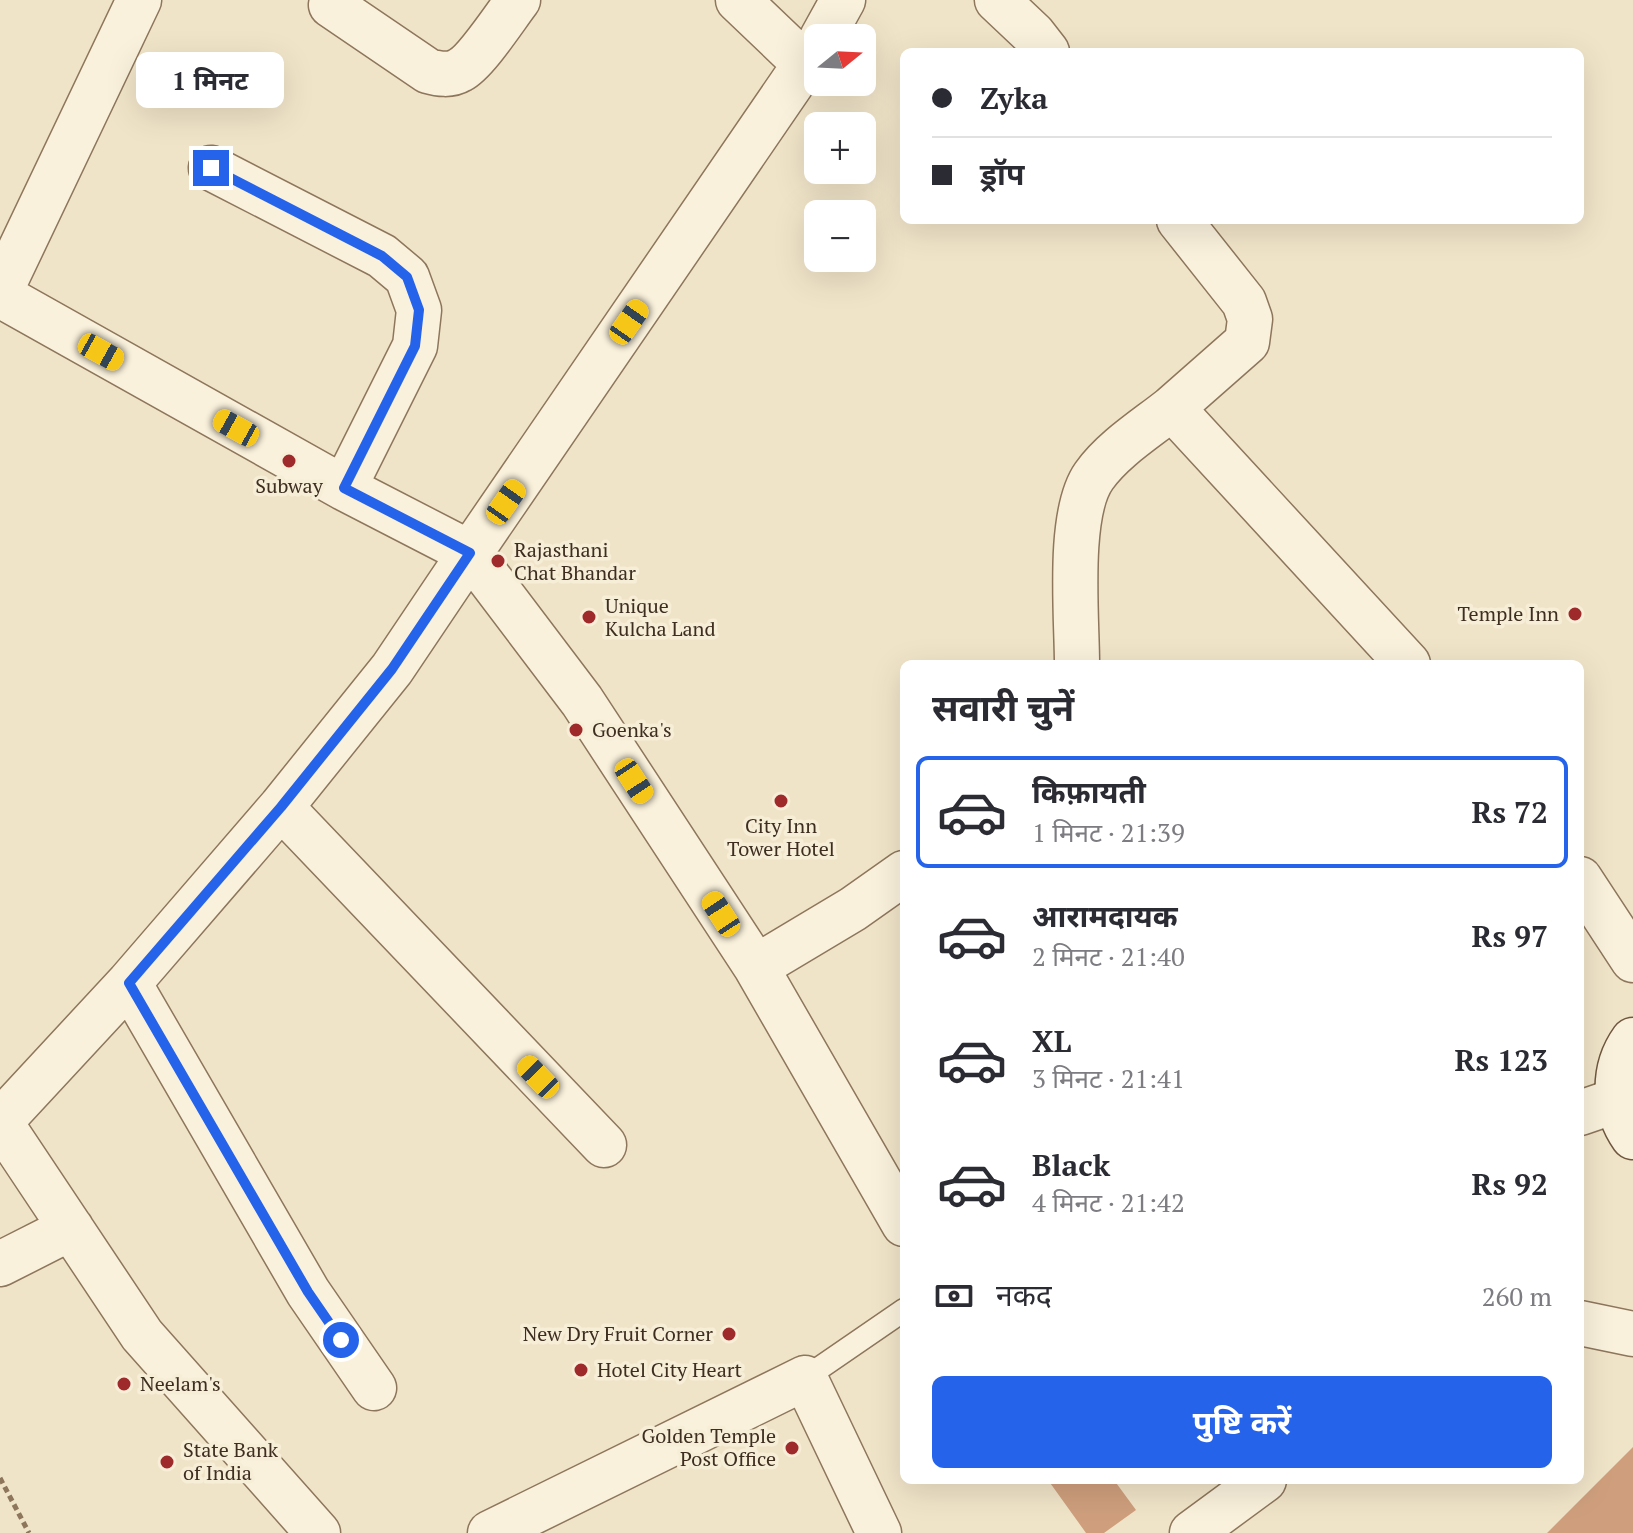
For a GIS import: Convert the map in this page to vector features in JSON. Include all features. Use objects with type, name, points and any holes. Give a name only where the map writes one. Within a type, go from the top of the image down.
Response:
[{"type":"street","points":[[139,0],[0,293],[344,488],[470,553],[582,701],[756,967],[900,1217]]},
{"type":"street","points":[[331,5],[428,71],[442,74],[459,71],[472,60],[518,0]]},
{"type":"street","points":[[738,0],[804,42]]},
{"type":"street","points":[[829,24],[843,0]]},
{"type":"street","points":[[997,0],[1044,48]]},
{"type":"street","points":[[318,1533],[142,1335],[0,1122],[129,983],[281,807],[392,669],[804,65]]},
{"type":"street","points":[[211,168],[382,256],[407,277],[419,310],[415,346],[344,488]]},
{"type":"street","points":[[1077,660],[1077,522],[1093,477],[1107,461],[1247,342],[1250,319],[1244,302],[1182,224]]},
{"type":"street","points":[[1172,408],[1404,660]]},
{"type":"street","points":[[281,807],[604,1145]]},
{"type":"street","points":[[756,967],[900,879]]},
{"type":"street","points":[[1584,885],[1633,960]]},
{"type":"street","points":[[129,983],[308,1292],[374,1388]]},
{"type":"street","points":[[1610,1117],[1618,1074],[1633,1040]]},
{"type":"street","points":[[0,1264],[71,1228]]},
{"type":"street","points":[[1584,1324],[1633,1334]]},
{"type":"street","points":[[490,1533],[805,1378],[879,1533]]},
{"type":"street","points":[[1192,1533],[1259,1484]]},
{"type":"lane","points":[[805,1378],[900,1313]]},
{"type":"path","points":[[0,1478],[29,1533]]},
{"type":"building","points":[[1633,1447],[1633,1533],[1547,1533]]},
{"type":"building","points":[[1051,1484],[1117,1484],[1136,1510],[1104,1533],[1086,1533]]},
{"type":"place","name":"Subway","points":[[289,461]]},
{"type":"place","name":"Rajasthani Chat Bhandar","points":[[498,561]]},
{"type":"place","name":"Temple Inn","points":[[1575,614]]},
{"type":"place","name":"Unique Kulcha Land","points":[[589,617]]},
{"type":"place","name":"Goenka's","points":[[576,730]]},
{"type":"place","name":"City Inn Tower Hotel","points":[[781,801]]},
{"type":"place","name":"New Dry Fruit Corner","points":[[729,1334]]},
{"type":"place","name":"Hotel City Heart","points":[[581,1370]]},
{"type":"place","name":"Neelam's","points":[[124,1384]]},
{"type":"place","name":"Golden Temple Post Office","points":[[792,1448]]},
{"type":"place","name":"State Bank of India","points":[[167,1462]]},
{"type":"route","points":[[211,168],[382,256],[407,277],[419,310],[415,346],[344,488],[470,553],[392,669],[281,807],[129,983],[308,1292],[341,1340]]}]
